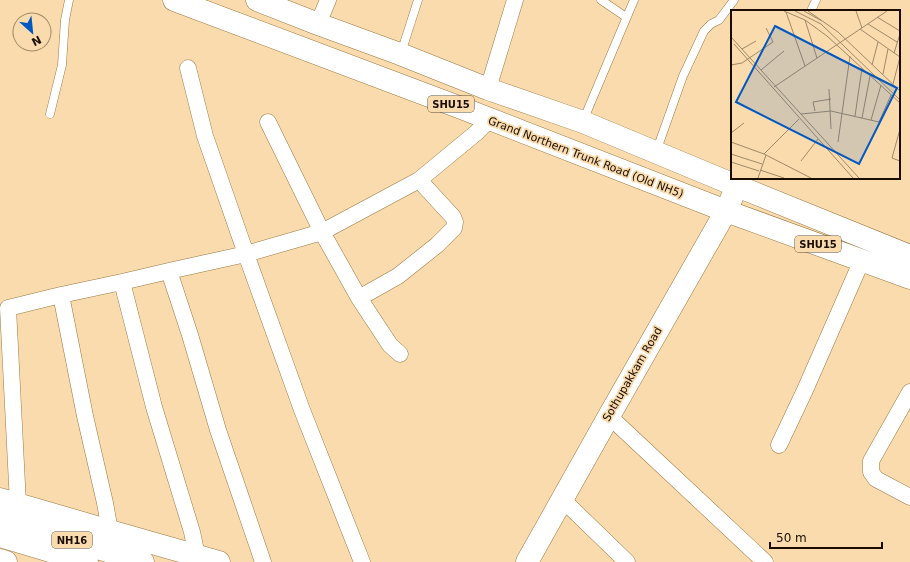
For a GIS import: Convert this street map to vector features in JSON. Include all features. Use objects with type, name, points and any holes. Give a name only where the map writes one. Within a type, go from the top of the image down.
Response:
[{"type":"main road","name":"Grand Northern Trunk Road (Old NH5)","points":[[174,0],[464,109],[726,210],[910,278]]},
{"type":"main road","name":"SHU15","points":[[257,0],[488,89],[583,122],[656,153],[739,182],[910,256]]},
{"type":"main road","name":"Sothupakkam Road","points":[[527,562],[726,210],[739,182]]},
{"type":"main road","points":[[9,502],[219,562]]},
{"type":"main road","name":"NH16","points":[[0,518],[144,562]]},
{"type":"main road","name":"NH16","points":[[0,536],[86,562]]},
{"type":"main road","points":[[0,560],[6,562]]},
{"type":"street","points":[[318,24],[328,0]]},
{"type":"street","points":[[488,89],[515,0]]},
{"type":"street","points":[[188,68],[206,136],[246,254],[275,331],[302,410],[362,562]]},
{"type":"street","points":[[9,502],[8,308],[246,254],[322,232],[419,180],[476,133],[490,119]]},
{"type":"street","points":[[268,122],[322,232],[359,298],[390,345],[400,354]]},
{"type":"street","points":[[359,298],[398,276],[437,245],[454,228],[455,222],[453,217],[419,180]]},
{"type":"street","points":[[779,445],[805,390],[862,260]]},
{"type":"street","points":[[169,271],[190,335],[218,430],[263,562]]},
{"type":"street","points":[[122,282],[154,407],[192,532],[197,556]]},
{"type":"street","points":[[61,295],[85,416],[106,504],[110,532]]},
{"type":"street","points":[[910,392],[872,461],[871,466],[871,472],[876,479],[910,497]]},
{"type":"street","points":[[609,416],[765,562]]},
{"type":"street","points":[[562,499],[626,562]]},
{"type":"lane","points":[[50,114],[62,65],[65,20],[69,0]]},
{"type":"lane","points":[[400,54],[418,0]]},
{"type":"lane","points":[[601,0],[626,18]]},
{"type":"lane","points":[[583,122],[634,0]]},
{"type":"lane","points":[[656,153],[683,76],[704,30],[711,24],[720,20],[734,0]]},
{"type":"lane","points":[[811,10],[816,0]]}]
